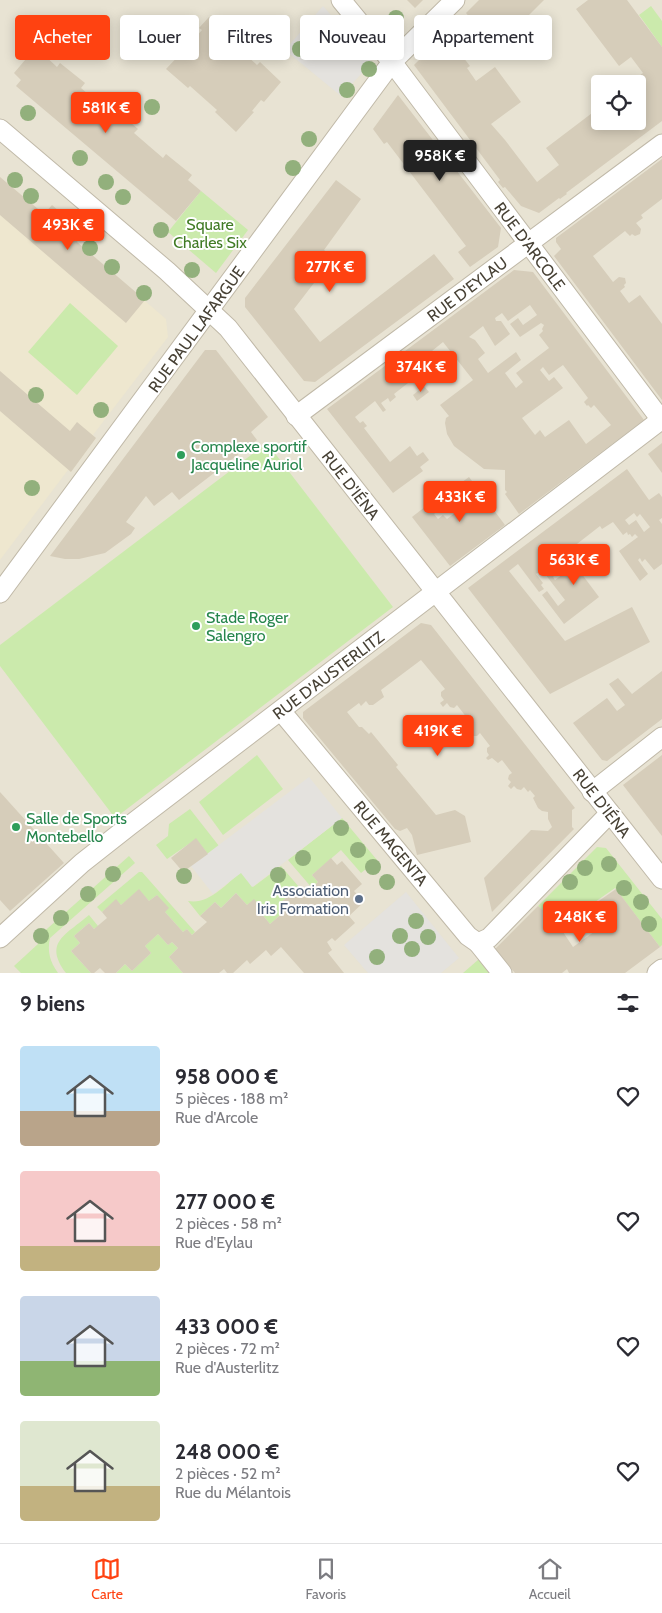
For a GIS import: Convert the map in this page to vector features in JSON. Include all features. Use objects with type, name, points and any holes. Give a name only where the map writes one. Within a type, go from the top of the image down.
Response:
[{"type":"street","name":"RUE D'ARCOLE","points":[[341,0],[392,62],[662,420]]},
{"type":"street","name":"RUE PAUL LAFARGUE","points":[[0,593],[392,62],[455,0]]},
{"type":"street","name":"RUE D'IÉNA","points":[[0,129],[210,310],[228,328],[662,880]]},
{"type":"street","name":"RUE D'EYLAU","points":[[296,416],[662,144]]},
{"type":"street","name":"RUE D'AUSTERLITZ","points":[[0,938],[82,863],[129,826],[662,420]]},
{"type":"street","name":"RUE MAGENTA","points":[[281,710],[468,936],[478,942],[502,973]]},
{"type":"street","points":[[592,792],[662,737]]},
{"type":"street","points":[[478,942],[489,938],[610,813]]},
{"type":"street","points":[[657,973],[662,970]]},
{"type":"shaded area","points":[[0,0],[662,0],[662,973],[0,973]]},
{"type":"shaded area","points":[[323,6],[331,15],[315,15]]},
{"type":"shaded area","points":[[300,33],[300,60],[370,60],[372,62],[341,96],[290,54],[290,44]]},
{"type":"shaded area","points":[[0,177],[44,214],[52,205],[84,233],[77,242],[166,319],[168,337],[93,435],[96,438],[71,472],[68,470],[0,560]]},
{"type":"shaded area","points":[[309,777],[342,818],[252,887],[241,873],[213,894],[191,866]]},
{"type":"shaded area","points":[[406,892],[459,958],[441,973],[368,973],[344,945]]},
{"type":"green space","points":[[651,6],[662,21],[662,47],[639,15]]},
{"type":"green space","name":"Square Charles Six","points":[[201,191],[248,230],[216,273],[168,232]]},
{"type":"green space","points":[[70,303],[118,346],[77,395],[28,352]]},
{"type":"green space","name":"Stade Roger Salengro","points":[[267,443],[393,607],[115,818],[0,666],[0,645]]},
{"type":"green space","points":[[257,755],[283,789],[223,835],[199,802]]},
{"type":"green space","points":[[190,809],[219,846],[208,854],[196,839],[167,859],[156,845],[168,836],[169,824]]},
{"type":"green space","points":[[342,818],[377,860],[361,873],[341,850],[312,875],[318,882],[312,888],[288,860]]},
{"type":"green space","points":[[597,847],[606,848],[662,919],[662,945],[660,947],[615,888],[559,927],[538,906]]},
{"type":"green space","points":[[129,856],[135,863],[50,938],[50,956],[58,973],[21,973],[14,966],[38,944],[39,936]]},
{"type":"green space","points":[[281,866],[299,887],[279,904],[285,911],[270,924],[261,913],[264,911],[254,900],[247,905],[236,893],[221,908],[215,902],[200,916],[188,901],[203,900],[210,897],[241,872],[253,887]]},
{"type":"green space","points":[[139,872],[142,872],[195,932],[192,935],[187,929],[183,932],[165,912],[157,895],[149,901],[139,890],[121,905],[116,900],[102,912],[97,907]]},
{"type":"green space","points":[[89,915],[98,926],[94,929],[89,923],[74,936],[80,943],[71,951],[91,973],[66,973],[59,962],[57,946],[66,934]]},
{"type":"green space","points":[[158,934],[168,945],[172,942],[178,948],[169,957],[183,973],[116,973],[125,964],[132,971],[151,953],[145,946]]},
{"type":"green space","points":[[486,953],[502,973],[463,973]]},
{"type":"building","points":[[407,0],[423,0],[415,8]]},
{"type":"building","points":[[479,0],[544,0],[529,15],[468,15],[466,13]]},
{"type":"building","points":[[588,0],[627,0],[662,47],[662,121],[567,194],[539,213],[521,206],[505,187],[503,188],[498,182],[500,180],[414,65],[419,60],[465,60],[470,66],[467,68],[476,81],[495,67],[521,102],[491,124],[537,182],[559,165],[546,148],[591,114],[591,130],[646,130],[646,75],[640,75],[643,73],[631,57],[619,66],[576,9]]},
{"type":"building","points":[[209,17],[209,60],[251,60],[257,65],[260,62],[281,82],[264,102],[261,100],[252,111],[254,112],[236,132],[215,112],[217,110],[190,86],[188,88],[166,69],[175,60],[199,60],[199,33],[202,30],[199,28]]},
{"type":"building","points":[[25,60],[49,60],[57,67],[60,63],[85,83],[81,88],[110,113],[114,108],[138,129],[134,133],[163,158],[166,154],[192,175],[188,180],[201,191],[176,221],[16,86],[21,80],[14,73]]},
{"type":"building","points":[[398,95],[501,228],[498,247],[470,267],[458,252],[466,246],[387,142],[384,144],[373,129]]},
{"type":"building","points":[[662,159],[662,199],[641,215],[643,218],[636,223],[641,229],[640,234],[635,236],[632,234],[630,236],[625,231],[593,256],[613,282],[619,277],[625,278],[625,287],[620,291],[629,303],[640,295],[662,324],[662,400],[554,256],[561,249],[556,242],[556,238]]},
{"type":"building","points":[[0,177],[44,214],[52,205],[84,233],[77,242],[145,300],[126,323],[0,215]]},
{"type":"building","points":[[336,180],[361,199],[324,250],[334,257],[294,309],[320,342],[434,254],[454,279],[315,382],[304,381],[245,307],[245,298]]},
{"type":"building","points":[[514,270],[533,272],[644,420],[519,514],[505,494],[507,492],[505,490],[505,470],[484,469],[454,446],[447,434],[445,423],[446,418],[449,416],[440,405],[473,380],[443,342],[421,360],[425,366],[415,374],[417,376],[394,394],[396,397],[390,402],[388,398],[381,403],[386,410],[383,412],[375,401],[355,417],[360,423],[363,421],[367,426],[364,428],[390,462],[410,446],[417,456],[423,452],[429,460],[420,467],[423,471],[393,493],[327,409]],"holes":[[[530,305],[537,315],[523,325],[518,318],[510,324],[520,337],[541,323],[544,325],[543,331],[539,335],[549,348],[516,373],[523,382],[516,388],[505,373],[521,360],[516,352],[488,373],[478,359],[485,353],[475,340],[469,337],[483,326],[495,346],[510,334],[501,321],[496,321],[495,318],[502,313],[508,321]],[[563,365],[588,398],[584,402],[587,406],[591,408],[594,405],[611,425],[586,444],[569,420],[545,437],[540,430],[535,435],[522,418],[563,388],[554,377],[549,381],[540,370],[543,367],[549,375]]]},
{"type":"building","name":"Complexe sportif Jacqueline Auriol","points":[[205,350],[216,350],[268,417],[251,432],[257,440],[179,500],[172,492],[154,506],[146,496],[126,522],[135,528],[131,534],[105,553],[79,559],[50,556]]},
{"type":"building","points":[[0,371],[70,431],[77,422],[96,438],[71,472],[0,411]]},
{"type":"building","points":[[424,386],[429,392],[417,401],[413,395]]},
{"type":"building","points":[[662,443],[662,473],[648,454]]},
{"type":"building","points":[[627,469],[649,500],[659,493],[662,497],[662,518],[659,520],[662,524],[662,564],[654,570],[645,559],[642,562],[640,558],[638,560],[648,574],[640,581],[619,551],[638,537],[635,534],[632,537],[627,532],[623,535],[613,522],[602,529],[600,526],[559,558],[566,567],[564,569],[566,572],[575,565],[599,597],[564,624],[542,595],[547,591],[558,606],[565,600],[542,570],[536,574],[543,583],[541,585],[544,589],[539,592],[518,564],[509,571],[565,641],[632,607],[650,642],[550,694],[468,588]],"holes":[[[634,513],[637,517],[640,514],[650,527],[644,532],[636,520],[629,525],[625,520]],[[554,562],[563,574],[555,580],[553,577],[555,575],[548,565]]]},
{"type":"building","points":[[469,477],[505,525],[450,566],[412,517],[439,496],[448,508],[445,510],[443,507],[434,514],[438,519],[443,515],[447,519],[464,506],[467,510],[469,508],[454,488]]},
{"type":"building","points":[[421,623],[431,625],[575,808],[572,810],[572,827],[574,829],[492,912],[484,878],[531,830],[548,831],[552,827],[548,819],[548,812],[538,808],[533,798],[535,796],[530,790],[528,792],[524,787],[521,790],[514,786],[511,789],[508,786],[511,782],[508,779],[509,775],[512,773],[502,760],[498,763],[492,758],[488,760],[486,758],[489,755],[487,748],[490,746],[480,733],[477,736],[473,736],[470,732],[466,735],[463,732],[467,728],[464,721],[467,718],[457,705],[454,708],[450,707],[447,703],[443,707],[440,703],[444,700],[441,692],[445,689],[421,660],[381,690],[384,697],[373,705],[369,705],[366,701],[361,706],[359,703],[347,712],[359,727],[362,727],[369,734],[371,732],[398,765],[396,767],[436,815],[455,810],[465,816],[471,842],[417,855],[412,835],[407,828],[400,831],[395,829],[303,718],[303,712]]},
{"type":"building","points":[[662,671],[662,719],[607,761],[602,760],[573,723],[607,698],[617,711],[625,705],[609,684],[618,678],[632,694]]},
{"type":"building","points":[[662,755],[662,836],[623,785]]},
{"type":"building","name":"Salle de Sports Montebello","points":[[0,792],[64,863],[10,911],[0,900]]},
{"type":"building","points":[[196,838],[208,854],[183,872],[171,858]]},
{"type":"building","points":[[331,858],[337,865],[342,861],[362,884],[354,891],[364,902],[349,916],[355,923],[335,941],[332,938],[327,942],[332,950],[328,953],[344,973],[304,973],[281,947],[271,956],[266,950],[250,964],[247,960],[233,973],[227,973],[224,969],[219,973],[183,973],[169,957],[178,948],[172,942],[168,945],[158,934],[145,946],[151,953],[132,971],[125,964],[116,973],[105,973],[100,968],[91,973],[71,951],[80,943],[74,936],[89,923],[94,929],[107,918],[102,912],[116,899],[121,905],[139,889],[149,901],[157,895],[169,908],[165,912],[183,932],[187,929],[192,935],[207,922],[200,916],[215,902],[221,908],[236,893],[247,905],[254,899],[264,911],[261,913],[270,924],[285,911],[279,904],[299,887],[305,894],[318,882],[312,875]]},
{"type":"building","points":[[616,889],[660,947],[625,973],[569,973],[567,969],[562,973],[515,973],[495,949],[538,906],[555,920],[573,947],[598,929],[600,914],[593,905]]},
{"type":"place","name":"Complexe sportif Jacqueline Auriol","points":[[181,455]]},
{"type":"place","name":"Stade Roger Salengro","points":[[196,626]]},
{"type":"place","name":"Salle de Sports Montebello","points":[[16,827]]},
{"type":"place","name":"Association Iris Formation","points":[[359,899]]}]
